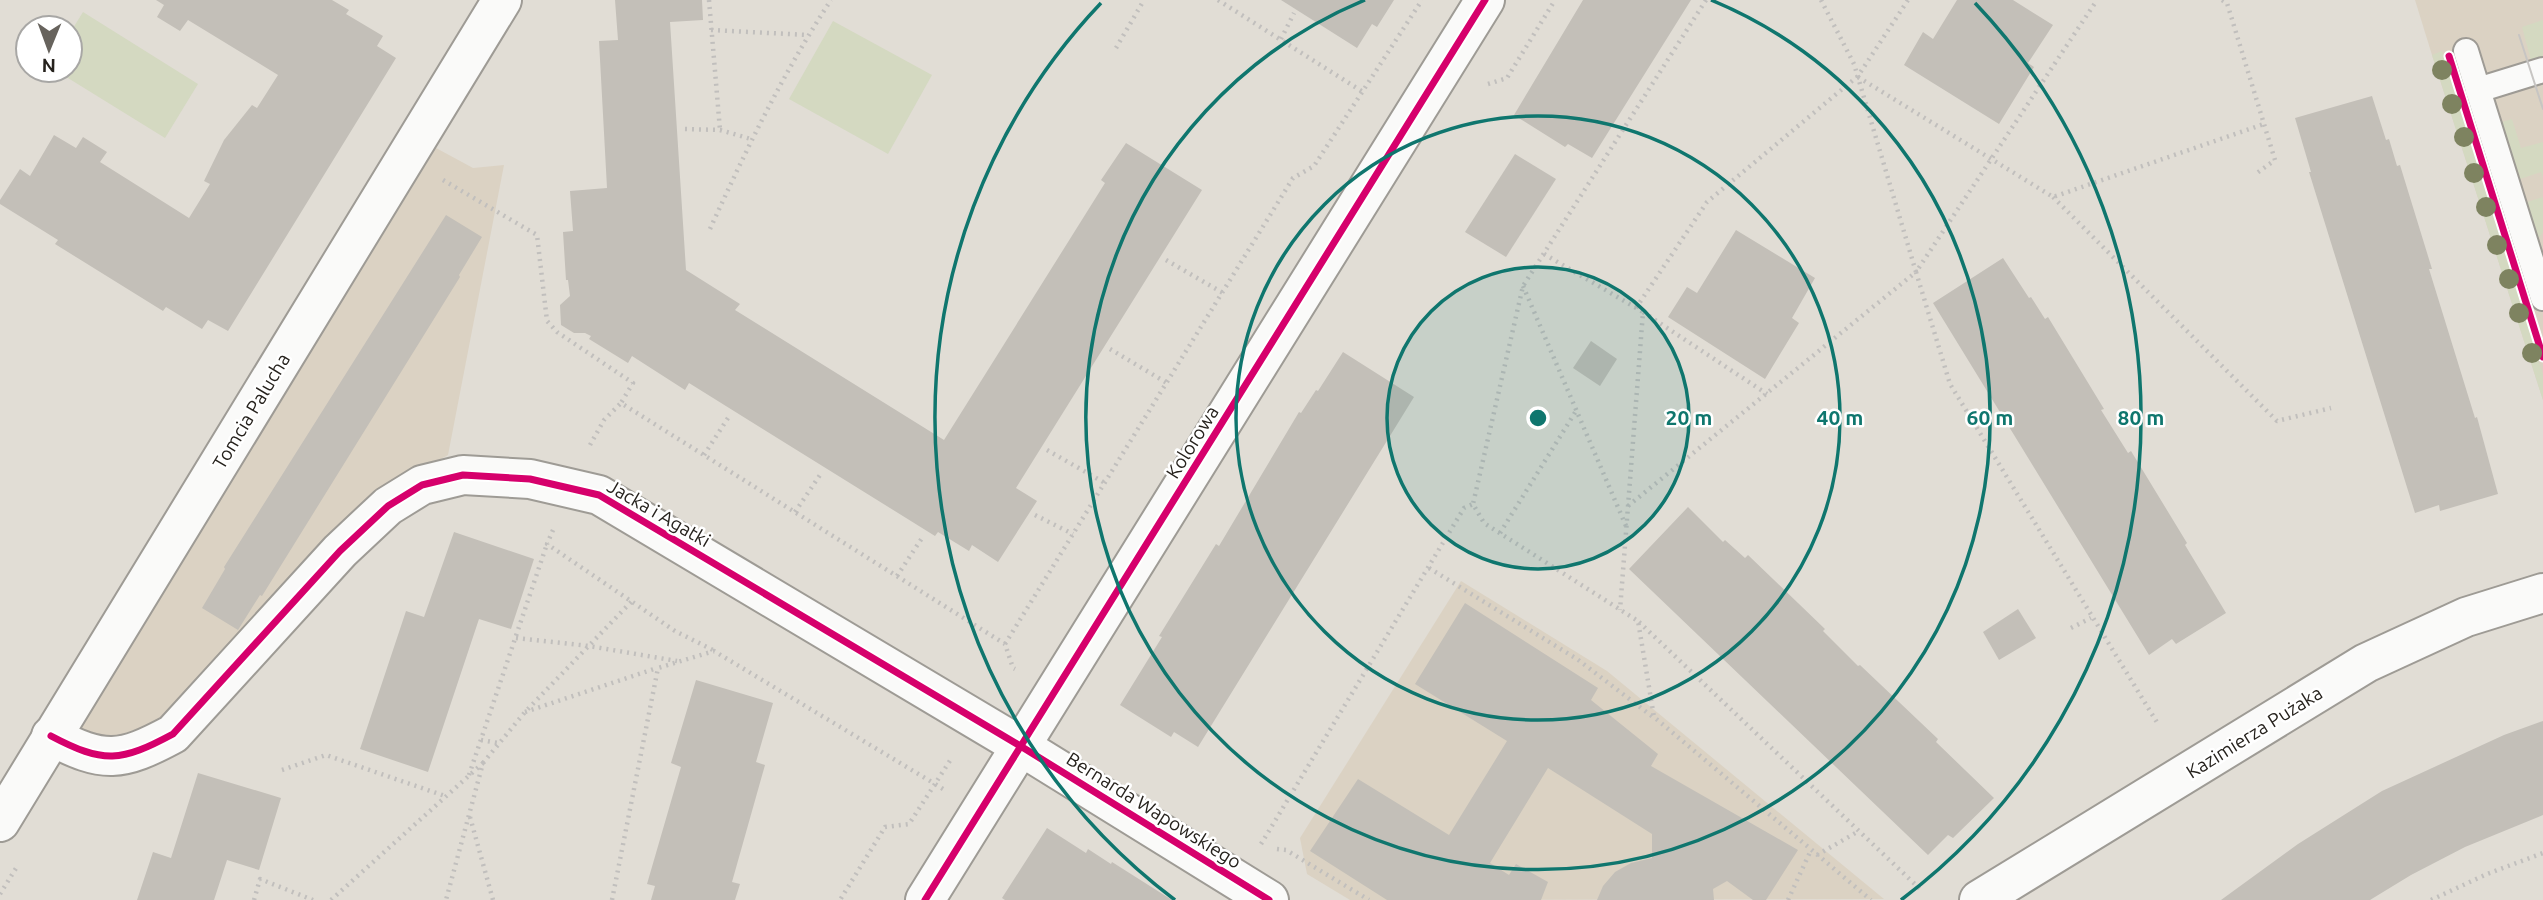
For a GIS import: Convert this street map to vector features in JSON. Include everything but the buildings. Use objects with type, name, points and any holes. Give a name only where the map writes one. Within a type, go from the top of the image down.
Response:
[{"type":"street","name":"Tomcia Palucha","points":[[0,822],[502,0]]},
{"type":"street","name":"Kolorowa","points":[[925,900],[1485,0]]},
{"type":"street","name":"Jacka i Agatki","points":[[51,736],[82,752],[116,757],[140,752],[173,734],[340,551],[388,506],[422,485],[463,475],[530,479],[599,495],[1022,747]]},
{"type":"street","name":"Kazimierza Pużaka","points":[[1979,900],[2366,663],[2466,617],[2543,593]]},
{"type":"street","name":"Bernarda Wapowskiego","points":[[1022,747],[1269,900]]},
{"type":"lane","points":[[2466,51],[2538,256],[2543,298]]},
{"type":"lane","points":[[2478,90],[2543,70]]},
{"type":"path","points":[[709,0],[720,130]]},
{"type":"path","points":[[710,229],[751,139],[831,0]]},
{"type":"path","points":[[1115,48],[1144,0]]},
{"type":"path","points":[[1218,0],[1363,92]]},
{"type":"path","points":[[436,175],[537,236],[547,321],[557,331],[633,383],[621,403],[1005,644],[1293,178],[1314,166],[1422,0]]},
{"type":"path","points":[[1706,0],[1523,286],[1473,503],[1484,523],[1638,621],[1920,889]]},
{"type":"path","points":[[1821,0],[1854,64],[1950,384],[2158,724]]},
{"type":"path","points":[[1636,307],[1707,202],[1858,76],[1908,0]]},
{"type":"path","points":[[1628,506],[1916,272],[2097,0]]},
{"type":"path","points":[[2222,0],[2227,3],[2276,160],[2257,173]]},
{"type":"path","points":[[1281,39],[1294,13]]},
{"type":"path","points":[[710,30],[808,36]]},
{"type":"path","points":[[1858,76],[2053,197],[2277,421],[2332,408]]},
{"type":"path","points":[[2053,197],[2264,124]]},
{"type":"path","points":[[684,129],[720,130],[751,139]]},
{"type":"path","points":[[1544,254],[1636,307],[1767,394]]},
{"type":"path","points":[[1166,260],[1223,293]]},
{"type":"path","points":[[1523,286],[1626,526]]},
{"type":"path","points":[[1620,610],[1643,312]]},
{"type":"path","points":[[1110,349],[1167,383]]},
{"type":"path","points":[[1500,533],[1576,411]]},
{"type":"path","points":[[704,455],[728,418]]},
{"type":"path","points":[[1047,450],[1105,483]]},
{"type":"path","points":[[795,512],[820,475]]},
{"type":"path","points":[[469,776],[568,488]]},
{"type":"path","points":[[1369,900],[1286,850],[1259,848],[1464,508],[1473,503]]},
{"type":"path","points":[[1035,515],[1073,534]]},
{"type":"path","points":[[897,576],[922,538]]},
{"type":"path","points":[[547,544],[675,631],[714,651],[934,784],[909,824],[885,827],[840,900]]},
{"type":"path","points":[[1429,568],[1577,659],[1654,717],[1871,900]]},
{"type":"path","points":[[331,900],[483,763],[525,712],[632,601]]},
{"type":"path","points":[[2071,628],[2091,618]]},
{"type":"path","points":[[1638,621],[1654,717]]},
{"type":"path","points":[[516,638],[589,646],[678,661]]},
{"type":"path","points":[[525,712],[714,651]]},
{"type":"path","points":[[612,900],[658,668]]},
{"type":"path","points":[[481,740],[498,743]]},
{"type":"path","points":[[282,770],[326,755],[446,796]]},
{"type":"path","points":[[446,900],[483,763]]},
{"type":"path","points":[[469,813],[493,900]]},
{"type":"path","points":[[1817,855],[1859,831]]},
{"type":"path","points":[[1788,900],[1811,850]]},
{"type":"path","points":[[2431,900],[2487,874],[2543,853]]},
{"type":"path","points":[[254,900],[260,879],[313,900]]},
{"type":"shaded area","points":[[2415,0],[2543,0],[2543,400],[2432,55]]},
{"type":"shaded area","points":[[436,148],[473,168],[504,165],[448,455],[401,482],[273,612],[148,730],[110,741],[79,730]]},
{"type":"shaded area","points":[[1461,581],[1607,671],[1884,899],[1350,900],[1307,874],[1300,838]]},
{"type":"green space","points":[[83,12],[198,84],[165,138],[78,84],[84,84],[84,14]]},
{"type":"green space","points":[[2543,20],[2543,59],[2531,61],[2522,27]]},
{"type":"green space","points":[[833,21],[932,75],[888,154],[789,99]]},
{"type":"green space","points":[[2442,51],[2543,375],[2543,400],[2432,55]]},
{"type":"green space","points":[[2512,119],[2521,148],[2543,142],[2543,177],[2541,172],[2520,179],[2502,122]]},
{"type":"green space","points":[[2543,197],[2543,232],[2538,239],[2527,202]]},
{"type":"tram line","points":[[2519,35],[2543,109]]},
{"type":"cycle path","points":[[925,900],[1485,0]]},
{"type":"cycle path","points":[[2449,56],[2543,357]]},
{"type":"cycle path","points":[[51,736],[85,751],[112,756],[139,750],[173,734],[340,551],[388,506],[422,485],[463,475],[530,479],[599,495],[1022,747],[1269,900]]}]
